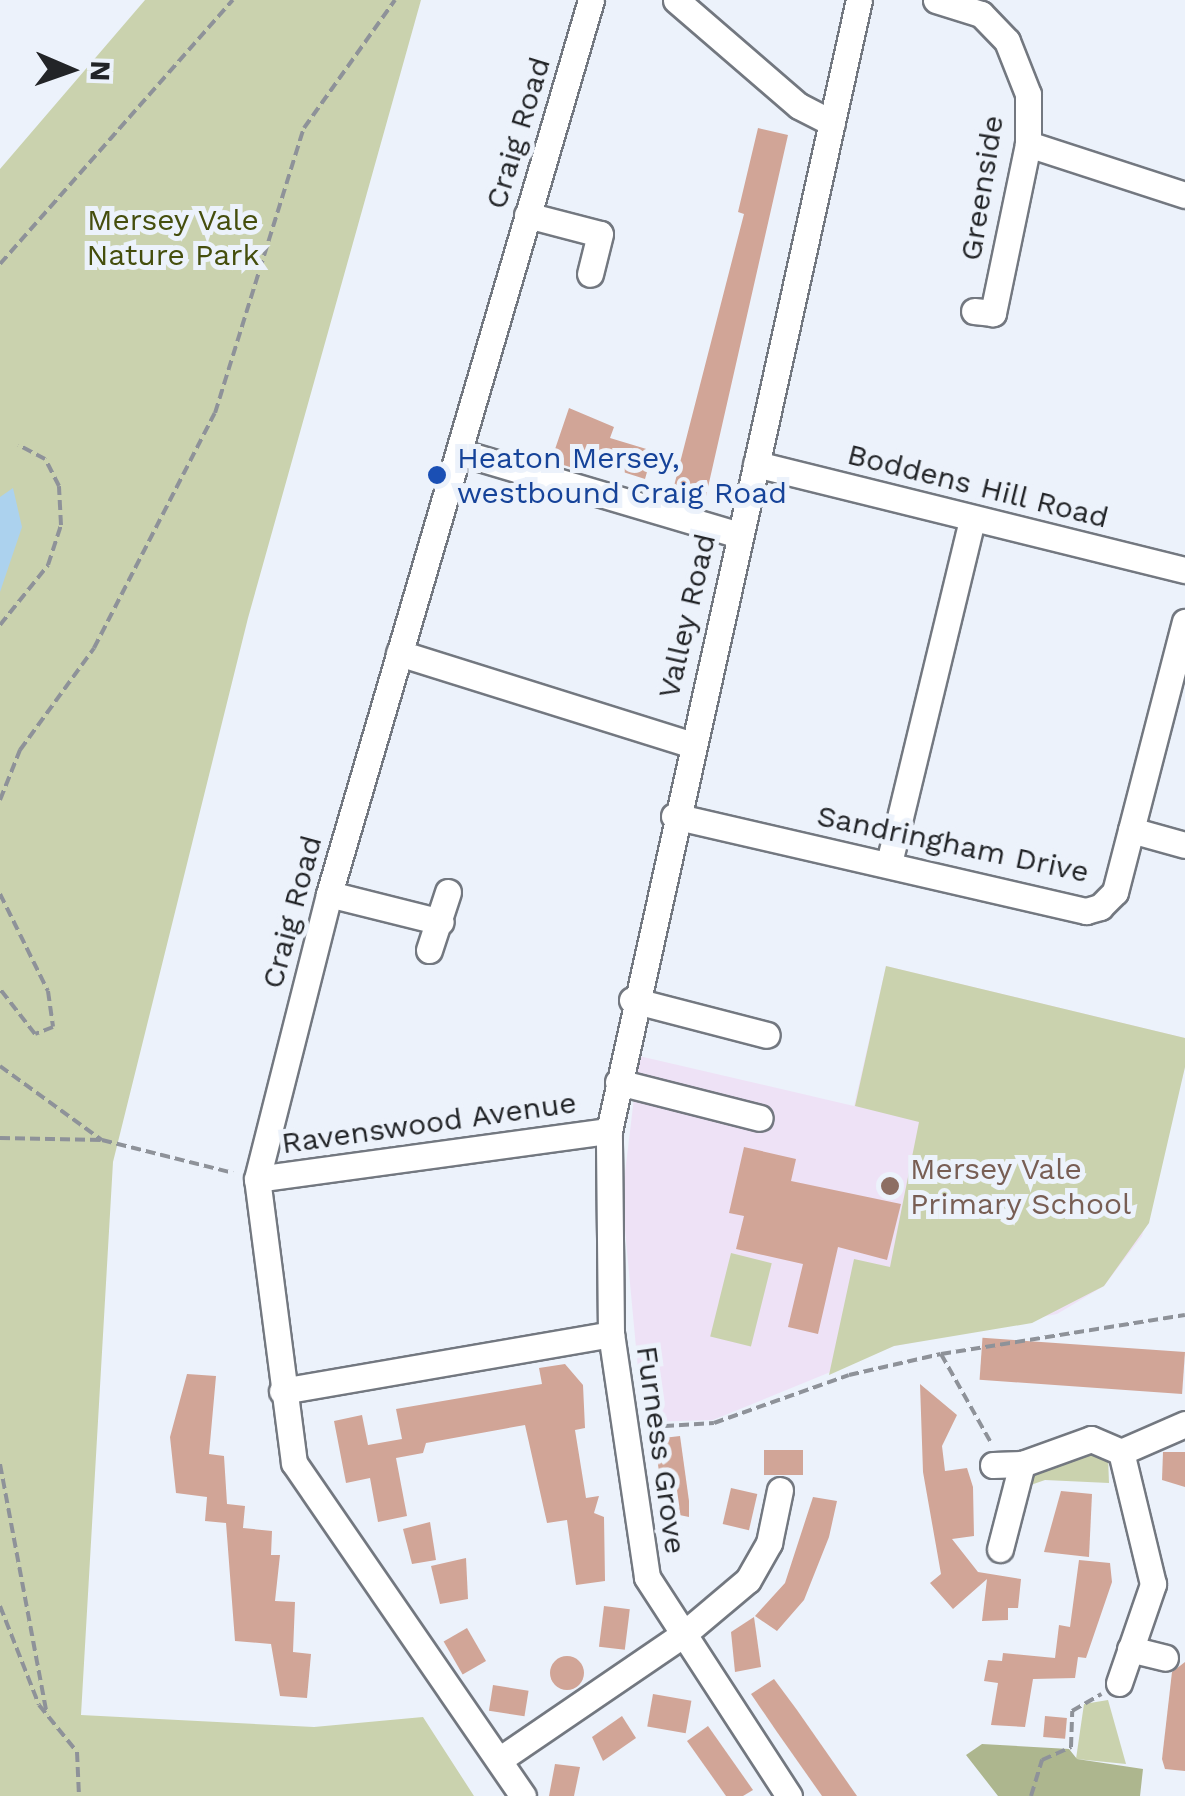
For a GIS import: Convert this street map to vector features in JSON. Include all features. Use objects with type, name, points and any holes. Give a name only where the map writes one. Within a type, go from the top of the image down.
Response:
[{"type":"street","name":"Craig Road","points":[[523,1796],[294,1463],[257,1179],[330,894],[591,0]]},
{"type":"street","points":[[676,0],[800,106],[832,122]]},
{"type":"street","name":"Valley Road","points":[[609,1131],[632,1000],[859,0]]},
{"type":"street","name":"Greenside","points":[[936,0],[984,7],[1008,41],[1028,94],[1028,144],[984,312]]},
{"type":"street","points":[[1028,144],[1185,195]]},
{"type":"street","points":[[527,215],[600,234],[590,274]]},
{"type":"street","points":[[459,452],[739,535]]},
{"type":"street","name":"Boddens Hill Road","points":[[756,464],[1185,570]]},
{"type":"street","points":[[889,862],[972,519]]},
{"type":"street","name":"Sandringham Drive","points":[[674,816],[889,862],[1086,911],[1115,892],[1185,622]]},
{"type":"street","points":[[399,653],[690,744]]},
{"type":"street","points":[[1131,830],[1185,845]]},
{"type":"street","points":[[429,950],[448,892]]},
{"type":"street","points":[[330,894],[441,922]]},
{"type":"street","points":[[632,1000],[767,1034]]},
{"type":"street","points":[[618,1082],[760,1118]]},
{"type":"street","name":"Ravenswood Avenue","points":[[257,1179],[609,1131]]},
{"type":"street","name":"Furness Grove","points":[[609,1131],[611,1334],[620,1428],[646,1577],[789,1796]]},
{"type":"street","points":[[282,1392],[611,1334]]},
{"type":"street","points":[[1000,1550],[1015,1492],[1006,1464],[1091,1439],[1121,1452],[1185,1424]]},
{"type":"street","points":[[1119,1682],[1153,1584],[1121,1452]]},
{"type":"street","points":[[499,1760],[685,1633],[748,1580],[768,1543],[780,1490]]},
{"type":"street","points":[[1130,1648],[1165,1658]]},
{"type":"path","points":[[0,264],[232,0]]},
{"type":"path","points":[[0,800],[20,750],[94,648],[215,412],[304,128],[396,0]]},
{"type":"path","points":[[0,625],[48,565],[61,526],[59,486],[45,459],[19,445]]},
{"type":"path","points":[[0,894],[48,992],[52,1027],[34,1034],[0,989]]},
{"type":"path","points":[[0,1066],[102,1140]]},
{"type":"path","points":[[0,1138],[102,1140],[257,1179]]},
{"type":"path","points":[[620,1428],[714,1423],[849,1375],[941,1354],[1185,1315]]},
{"type":"path","points":[[941,1354],[1006,1464]]},
{"type":"path","points":[[0,1464],[48,1715]]},
{"type":"path","points":[[0,1606],[48,1715],[77,1752],[79,1796]]},
{"type":"path","points":[[1031,1796],[1042,1760],[1071,1747],[1072,1711],[1119,1682]]},
{"type":"shaded area","name":"Mersey Vale Primary School","points":[[886,966],[1185,1038],[1185,1067],[1142,1236],[1104,1286],[1057,1314],[894,1346],[713,1420],[643,1422],[622,1198],[639,1056],[854,1106]]},
{"type":"green space","name":"Mersey Vale Nature Park","points":[[145,0],[421,0],[248,618],[113,1162],[81,1715],[314,1727],[423,1717],[474,1796],[0,1796],[0,169]]},
{"type":"green space","points":[[886,966],[1185,1038],[1185,1067],[1149,1223],[1104,1286],[1032,1323],[894,1346],[829,1375],[854,1259],[890,1267],[919,1122],[855,1106]]},
{"type":"green space","points":[[731,1253],[772,1263],[751,1347],[710,1336]]},
{"type":"green space","points":[[1088,1447],[1108,1457],[1109,1483],[1045,1480],[1025,1487],[1026,1474]]},
{"type":"green space","points":[[1108,1700],[1126,1764],[1076,1759],[1084,1704]]},
{"type":"green space","points":[[982,1744],[1069,1749],[1077,1759],[1143,1769],[1140,1796],[998,1796],[966,1755]]},
{"type":"water","points":[[13,488],[22,527],[0,592],[0,497]]},
{"type":"building","points":[[758,128],[788,135],[706,496],[674,486],[744,214],[738,212]]},
{"type":"building","points":[[569,408],[614,427],[610,438],[653,451],[645,479],[576,457],[573,468],[551,461]]},
{"type":"building","points":[[744,1147],[796,1159],[791,1181],[901,1204],[887,1260],[838,1247],[818,1334],[788,1327],[803,1264],[736,1249],[744,1216],[729,1213]]},
{"type":"building","points":[[982,1338],[1185,1352],[1182,1394],[980,1380]]},
{"type":"building","points":[[565,1364],[583,1385],[585,1428],[575,1430],[586,1498],[599,1496],[594,1513],[604,1517],[605,1581],[576,1585],[567,1520],[547,1523],[525,1425],[426,1443],[423,1453],[396,1458],[407,1516],[378,1522],[370,1478],[346,1483],[334,1421],[362,1415],[368,1445],[402,1439],[396,1409],[542,1384],[539,1368]]},
{"type":"building","points":[[187,1374],[216,1376],[209,1454],[224,1456],[227,1504],[245,1506],[243,1528],[272,1531],[271,1555],[280,1555],[275,1601],[295,1602],[293,1652],[311,1654],[307,1698],[280,1696],[271,1644],[235,1641],[226,1523],[205,1521],[207,1497],[176,1493],[170,1437]]},
{"type":"building","points":[[920,1384],[957,1415],[942,1446],[945,1471],[967,1468],[973,1487],[974,1536],[952,1539],[978,1572],[1021,1579],[1018,1608],[1008,1608],[1008,1620],[982,1621],[987,1579],[953,1609],[930,1583],[941,1574],[923,1472]]},
{"type":"building","points":[[680,1436],[689,1517],[665,1512],[657,1458],[655,1439]]},
{"type":"building","points":[[764,1450],[803,1450],[803,1475],[764,1475]]},
{"type":"building","points":[[1163,1452],[1185,1452],[1185,1487],[1162,1480]]},
{"type":"building","points":[[731,1488],[757,1494],[749,1530],[723,1524]]},
{"type":"building","points":[[1061,1491],[1092,1494],[1089,1557],[1044,1552]]},
{"type":"building","points":[[813,1497],[837,1501],[829,1537],[804,1600],[777,1631],[755,1616],[785,1583]]},
{"type":"building","points":[[430,1522],[436,1560],[412,1564],[403,1529]]},
{"type":"building","points":[[466,1558],[468,1599],[440,1604],[431,1566]]},
{"type":"building","points":[[1079,1560],[1110,1563],[1112,1582],[1086,1658],[1078,1657],[1075,1678],[1033,1679],[1025,1727],[991,1725],[998,1683],[984,1681],[988,1660],[1002,1661],[1003,1653],[1055,1658],[1059,1625],[1070,1627]]},
{"type":"building","points":[[604,1606],[630,1609],[625,1650],[599,1647]]},
{"type":"building","points":[[754,1617],[761,1667],[735,1672],[731,1632]]},
{"type":"building","points":[[467,1628],[486,1661],[463,1674],[444,1642]]},
{"type":"building","points":[[567,1656],[579,1661],[584,1673],[579,1685],[567,1690],[555,1685],[550,1673],[555,1661]]},
{"type":"building","points":[[1185,1662],[1185,1771],[1165,1769],[1162,1759],[1172,1672]]},
{"type":"building","points":[[774,1679],[857,1796],[822,1796],[751,1694]]},
{"type":"building","points":[[493,1685],[529,1691],[524,1716],[489,1711]]},
{"type":"building","points":[[653,1694],[691,1701],[686,1733],[647,1726]]},
{"type":"building","points":[[622,1716],[636,1738],[603,1761],[592,1737]]},
{"type":"building","points":[[1045,1716],[1067,1718],[1065,1739],[1043,1737]]},
{"type":"building","points":[[708,1726],[753,1790],[743,1796],[726,1796],[687,1741]]},
{"type":"building","points":[[555,1764],[580,1767],[574,1796],[549,1796]]},
{"type":"place","name":"Heaton Mersey, westbound Craig Road","points":[[437,475]]},
{"type":"place","name":"Mersey Vale Primary School","points":[[890,1186]]}]
